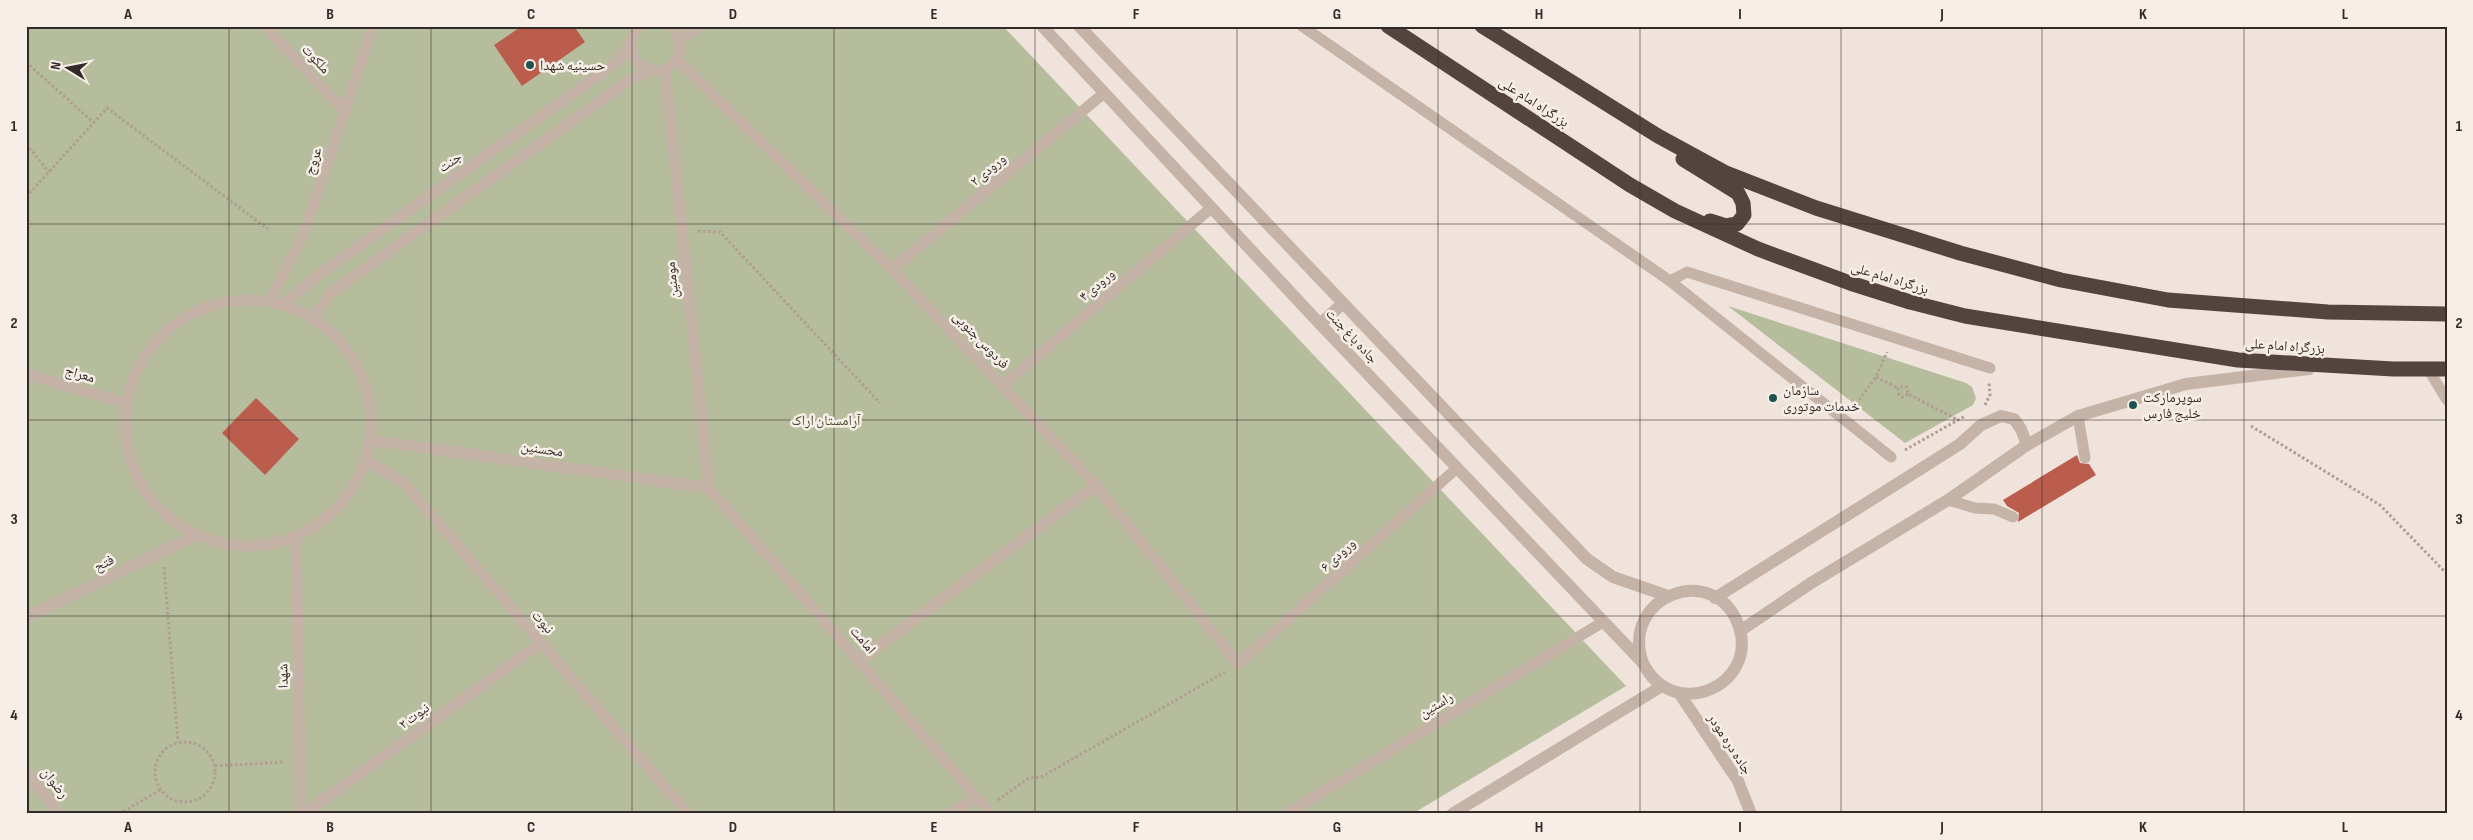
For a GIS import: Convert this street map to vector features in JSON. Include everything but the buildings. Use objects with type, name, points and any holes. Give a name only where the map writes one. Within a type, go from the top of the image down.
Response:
[{"type":"highway","name":"بزرگراه امام علی","points":[[1388,26],[1630,185],[1674,211],[1758,249],[1910,302],[2019,326],[2238,360],[2336,366],[2447,369]]},
{"type":"highway","points":[[1482,26],[1658,136],[1726,174],[1816,208],[1960,253],[2060,280],[2168,300],[2328,312],[2447,314]]},
{"type":"highway","points":[[1630,185],[1722,225],[1733,225],[1742,218],[1745,209],[1738,194],[1682,159],[1658,136]]},
{"type":"street","name":"جاده باغ جنت","points":[[1042,26],[1103,94],[1320,324],[1643,663]]},
{"type":"street","name":"جاده باغ جنت","points":[[1080,26],[1342,304],[1587,559],[1613,577],[1668,596]]},
{"type":"street","points":[[1320,324],[1342,304]]},
{"type":"street","points":[[1740,631],[1811,583],[1948,500],[2027,445],[2078,416],[2186,384],[2336,366]]},
{"type":"street","points":[[1715,598],[1928,465],[1960,444],[1981,425],[2001,416],[2014,419],[2021,429],[2027,445]]},
{"type":"street","points":[[1692,591],[1715,598],[1729,609],[1740,631],[1741,643],[1738,661],[1724,681],[1703,692],[1679,693],[1662,686],[1648,674],[1643,663],[1638,639],[1643,621],[1653,606],[1668,596],[1692,591]]},
{"type":"street","points":[[1452,814],[1662,686]]},
{"type":"street","name":"جاده دره مودر","points":[[1679,693],[1738,781],[1751,814]]},
{"type":"lane","name":"ملکوت","points":[[266,26],[345,112]]},
{"type":"lane","name":"عروج","points":[[270,300],[303,236],[373,26]]},
{"type":"lane","points":[[314,318],[329,294],[631,79],[651,71],[666,70],[677,60],[680,50],[680,41],[670,26]]},
{"type":"lane","points":[[680,41],[699,26]]},
{"type":"lane","points":[[1302,26],[1670,281],[1891,458]]},
{"type":"lane","name":"جنت","points":[[284,304],[316,276],[617,62],[631,42],[637,27]]},
{"type":"lane","points":[[631,42],[631,52],[635,61],[642,68],[651,71]]},
{"type":"lane","name":"فردوس جنوبی","points":[[677,60],[892,269],[1096,485],[1238,664]]},
{"type":"lane","name":"مومنین","points":[[666,70],[709,488]]},
{"type":"lane","name":"ورودی ۲","points":[[892,269],[1103,94]]},
{"type":"lane","name":"ورودی ۴","points":[[1003,385],[1211,208]]},
{"type":"lane","points":[[1670,281],[1687,272],[1892,339],[1990,368]]},
{"type":"lane","points":[[230,300],[270,300],[284,304],[314,318],[348,350],[368,393],[370,440],[366,460],[355,484],[339,506],[319,524],[296,537],[263,546],[228,546],[195,536],[168,518],[147,495],[132,466],[125,435],[126,402],[138,365],[162,334],[193,311],[230,300]]},
{"type":"lane","points":[[2428,369],[2447,400]]},
{"type":"lane","name":"معراج","points":[[26,374],[126,402]]},
{"type":"lane","points":[[2078,416],[2085,458]]},
{"type":"lane","name":"محسنین","points":[[370,440],[709,488]]},
{"type":"lane","name":"نبوت","points":[[366,460],[404,483],[542,643],[682,812]]},
{"type":"lane","name":"ورودی ۶","points":[[1238,664],[1457,468]]},
{"type":"lane","points":[[860,660],[1096,485]]},
{"type":"lane","name":"امامت","points":[[709,488],[989,811]]},
{"type":"lane","points":[[1948,500],[1975,508],[1994,509],[2013,517]]},
{"type":"lane","name":"فتح","points":[[26,617],[195,536]]},
{"type":"lane","name":"شهدا","points":[[296,537],[300,762],[303,814]]},
{"type":"lane","name":"راستین","points":[[1286,814],[1603,622]]},
{"type":"lane","name":"نبوت ۲","points":[[303,814],[542,643]]},
{"type":"lane","name":"رضوان","points":[[26,772],[60,814]]},
{"type":"lane","points":[[949,814],[977,797]]},
{"type":"path","points":[[26,62],[94,123]]},
{"type":"path","points":[[26,197],[107,108],[268,228]]},
{"type":"path","points":[[26,144],[49,172]]},
{"type":"path","points":[[682,230],[720,232],[880,403]]},
{"type":"path","points":[[1844,420],[1876,377],[1892,339]]},
{"type":"path","points":[[1979,408],[1986,404],[1990,395],[1990,368]]},
{"type":"path","points":[[1876,377],[1898,388],[1904,386],[1908,390],[1908,394]]},
{"type":"path","points":[[1898,388],[1899,395],[1908,394],[1958,420]]},
{"type":"path","points":[[1891,458],[1972,412]]},
{"type":"path","points":[[2251,426],[2380,505],[2447,574]]},
{"type":"path","points":[[163,551],[178,742]]},
{"type":"path","points":[[989,811],[1029,778],[1041,777],[1238,664]]},
{"type":"path","points":[[178,742],[197,744],[212,757],[215,766],[212,786],[198,800],[177,802],[160,790],[156,781],[156,760],[169,746],[178,742]]},
{"type":"path","points":[[215,766],[300,762]]},
{"type":"path","points":[[120,814],[160,790]]},
{"type":"green space","name":"آرامستان اراک","points":[[26,26],[1003,26],[1626,686],[1412,814],[26,814]]},
{"type":"green space","points":[[1728,306],[1966,383],[1972,387],[1976,398],[1973,405],[1905,443]]},
{"type":"place","name":"حسینیه شهدا","points":[[530,65]]},
{"type":"place","name":"سازمان خدمات موتوری","points":[[1773,398]]},
{"type":"place","name":"سوپرمارکت خلیج فارس","points":[[2133,405]]}]
